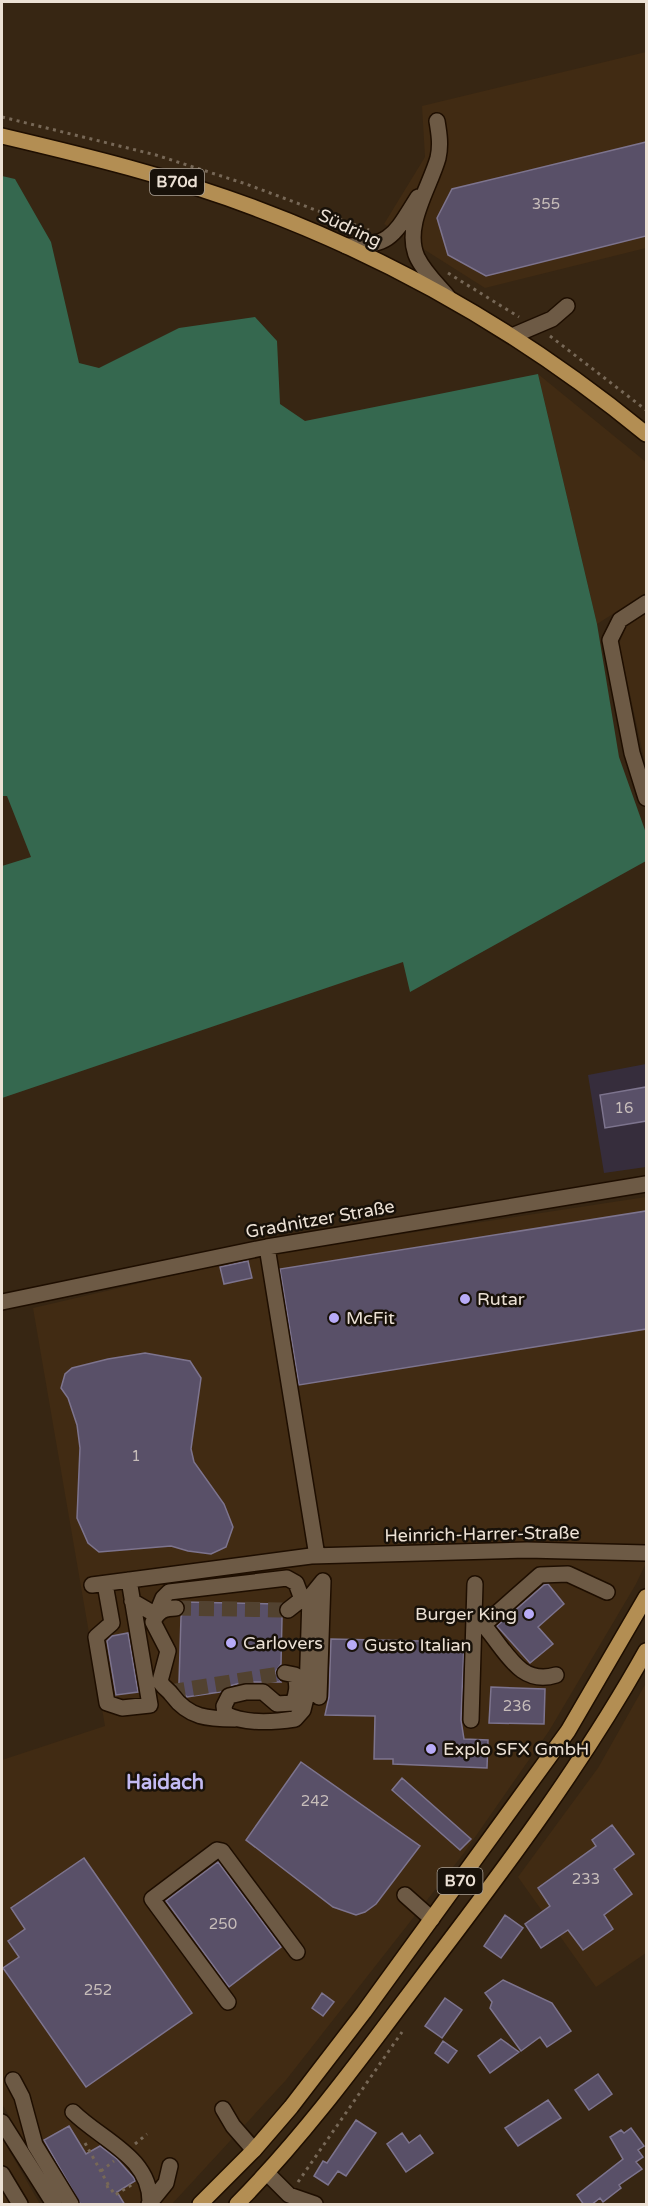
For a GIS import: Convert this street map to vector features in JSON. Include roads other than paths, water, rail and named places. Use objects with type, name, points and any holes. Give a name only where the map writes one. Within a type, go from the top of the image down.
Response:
[{"type":"main road","name":"Südring","points":[[2,136],[84,155],[169,179],[255,207],[346,246],[451,300],[512,336],[578,379],[646,434]]},
{"type":"main road","name":"B70","points":[[200,2205],[254,2150],[342,2042],[568,1731],[646,1597]]},
{"type":"main road","name":"B70","points":[[237,2205],[267,2173],[361,2058],[540,1820],[589,1748],[646,1651]]},
{"type":"main road","points":[[568,1731],[589,1748]]},
{"type":"main road","points":[[516,1804],[540,1820]]},
{"type":"main road","points":[[432,1919],[453,1936]]},
{"type":"main road","points":[[342,2042],[361,2058]]},
{"type":"main road","points":[[254,2150],[267,2173]]},
{"type":"street","points":[[437,121],[440,141],[438,158],[415,226],[416,255],[428,275],[451,300]]},
{"type":"street","points":[[346,246],[370,246],[386,239],[395,231],[428,182]]},
{"type":"street","points":[[512,336],[552,319],[567,306]]},
{"type":"street","points":[[646,603],[620,620],[610,640],[632,753],[646,798]]},
{"type":"street","name":"Gradnitzer Straße","points":[[2,1302],[267,1247],[646,1184]]},
{"type":"street","points":[[267,1247],[317,1556]]},
{"type":"street","name":"Heinrich-Harrer-Straße","points":[[132,1600],[150,1705],[122,1708],[107,1703],[96,1637],[112,1623],[98,1584],[317,1556],[527,1550],[646,1554]]},
{"type":"street","points":[[556,1675],[543,1679],[526,1676],[486,1628],[488,1621],[540,1575],[568,1574],[607,1592]]},
{"type":"street","points":[[287,1578],[296,1583],[306,1598],[307,1694],[303,1710],[295,1719],[208,1719],[194,1715],[163,1689],[160,1681],[168,1651],[153,1622],[163,1598],[169,1592],[287,1578]]},
{"type":"street","points":[[129,1580],[132,1600],[156,1615]]},
{"type":"street","points":[[288,1610],[306,1598],[323,1581],[319,1697]]},
{"type":"street","points":[[471,1720],[475,1584]]},
{"type":"street","points":[[156,1615],[165,1608],[176,1608]]},
{"type":"street","points":[[235,1719],[225,1714],[224,1706],[229,1696],[246,1692],[263,1692],[285,1706],[293,1702],[297,1693],[297,1682],[295,1675],[285,1673]]},
{"type":"street","points":[[260,1720],[270,1715],[273,1708],[272,1699]]},
{"type":"street","points":[[228,2002],[152,1899],[217,1850],[222,1851],[297,1952]]},
{"type":"street","points":[[405,1895],[432,1919]]},
{"type":"street","points":[[13,2080],[22,2097],[35,2145],[71,2205]]},
{"type":"street","points":[[223,2109],[233,2126],[254,2150]]},
{"type":"street","points":[[77,2117],[119,2145],[145,2177],[150,2188],[149,2204]]},
{"type":"street","points":[[2,2121],[54,2205]]},
{"type":"street","points":[[149,2204],[166,2183],[170,2166]]},
{"type":"street","points":[[267,2173],[289,2195],[306,2203]]},
{"type":"street","points":[[2,2174],[20,2205]]},
{"type":"tunnel","points":[[176,1608],[288,1610]]},
{"type":"tunnel","points":[[170,1692],[285,1673]]},
{"type":"place","name":"Rutar","points":[[465,1299]]},
{"type":"place","name":"McFit","points":[[334,1318]]},
{"type":"place","name":"Burger King","points":[[529,1614]]},
{"type":"place","name":"Carlovers","points":[[231,1643]]},
{"type":"place","name":"Gusto Italian","points":[[352,1645]]},
{"type":"place","name":"Explo SFX GmbH","points":[[431,1749]]},
{"type":"district","name":"Haidach","points":[[165,1783]]}]
